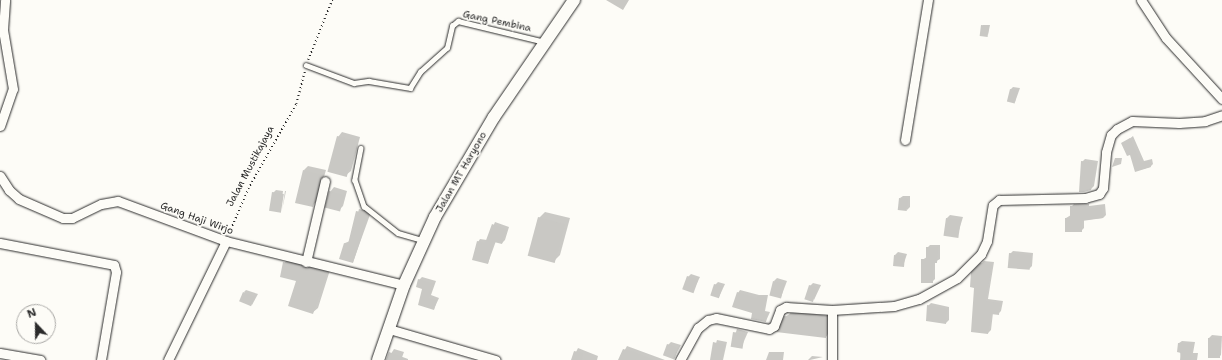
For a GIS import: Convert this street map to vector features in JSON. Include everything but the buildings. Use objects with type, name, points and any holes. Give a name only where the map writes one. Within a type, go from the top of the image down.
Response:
[{"type":"main road","name":"Jalan MT Haryono","points":[[378,360],[404,285],[424,241],[478,142],[574,0]]},
{"type":"street","points":[[0,126],[13,89],[3,30],[5,0]]},
{"type":"street","points":[[905,140],[928,0]]},
{"type":"street","points":[[1140,0],[1166,38],[1222,100]]},
{"type":"street","points":[[680,360],[698,328],[708,320],[716,318],[769,329],[774,326],[782,308],[832,310],[894,306],[919,299],[956,278],[981,254],[987,242],[993,205],[999,200],[1085,198],[1099,194],[1103,188],[1103,170],[1111,135],[1120,126],[1136,121],[1179,124],[1204,121],[1222,115]]},
{"type":"street","name":"Gang Haji Wirjo","points":[[0,176],[9,190],[19,199],[63,218],[72,218],[101,204],[118,201],[226,241],[404,285]]},
{"type":"street","points":[[306,262],[325,181]]},
{"type":"street","points":[[168,360],[226,241]]},
{"type":"street","points":[[0,243],[114,265],[116,272],[101,360]]},
{"type":"street","points":[[832,310],[832,360]]},
{"type":"street","points":[[389,329],[496,360]]},
{"type":"street","points":[[0,353],[40,360]]},
{"type":"lane","name":"Gang Pembina","points":[[306,65],[354,83],[369,81],[411,88],[420,72],[447,48],[452,26],[458,21],[545,42]]},
{"type":"lane","points":[[362,148],[355,180],[364,206],[398,233],[424,241]]},
{"type":"path","name":"Jalan Mustikajaya","points":[[226,241],[248,190],[296,104],[306,65],[332,0]]}]
